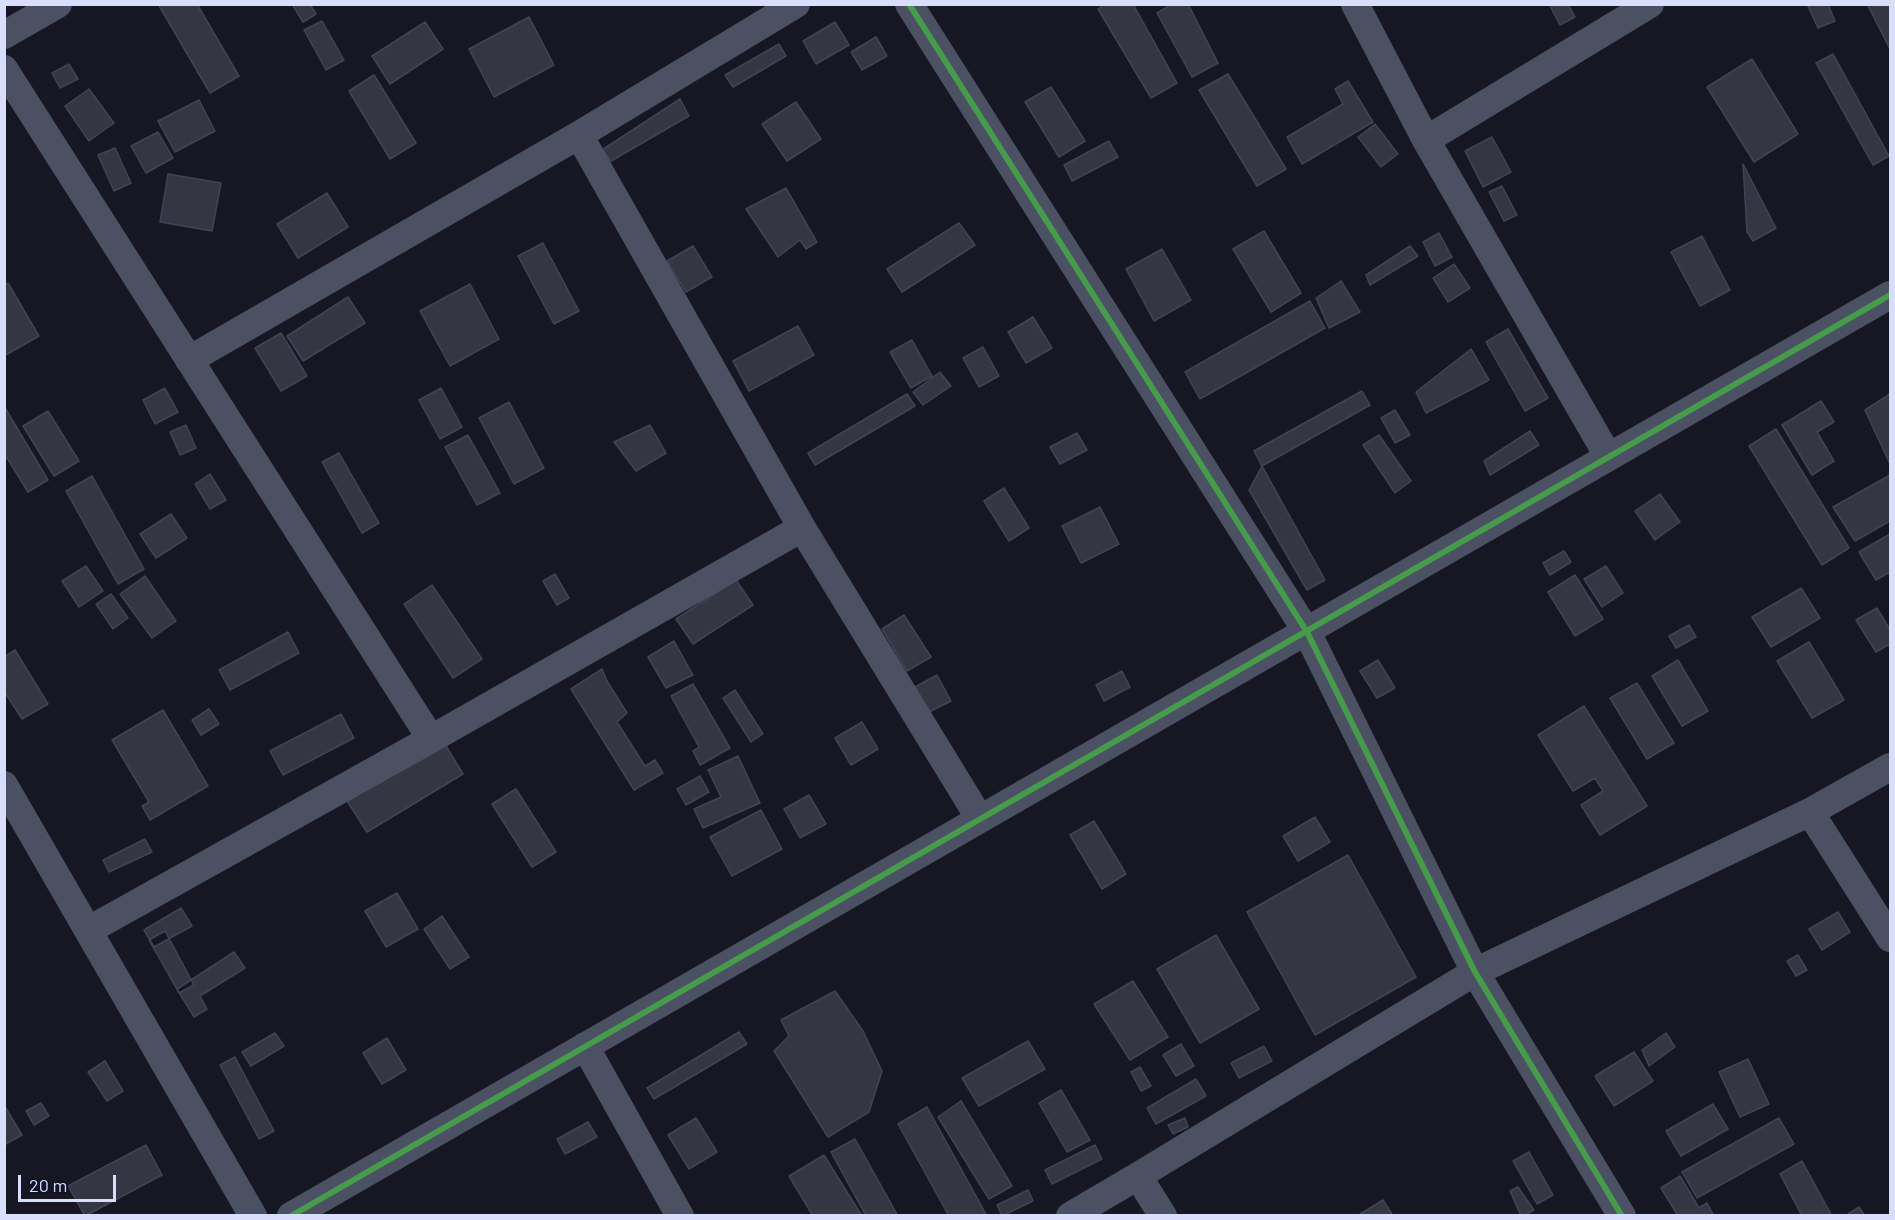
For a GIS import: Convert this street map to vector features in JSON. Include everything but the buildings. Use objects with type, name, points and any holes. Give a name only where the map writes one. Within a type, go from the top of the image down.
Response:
[{"type":"street","points":[[4,35],[58,4]]},
{"type":"street","points":[[189,360],[579,135],[796,4]]},
{"type":"street","points":[[909,4],[1307,632],[1475,972],[1622,1215]]},
{"type":"street","points":[[1355,4],[1426,140],[1608,456]]},
{"type":"street","points":[[1426,140],[1635,8]]},
{"type":"street","points":[[4,69],[431,739]]},
{"type":"street","points":[[579,135],[802,528],[980,819]]},
{"type":"street","points":[[291,1215],[1890,295]]},
{"type":"street","points":[[88,930],[431,739],[802,528]]},
{"type":"street","points":[[1070,1215],[1475,972],[1810,812],[1890,767]]},
{"type":"street","points":[[4,785],[254,1215]]},
{"type":"street","points":[[1810,812],[1890,938]]},
{"type":"street","points":[[585,1046],[680,1215]]},
{"type":"street","points":[[1138,1176],[1163,1215]]},
{"type":"cycle path","points":[[909,4],[1307,632],[1475,972],[1622,1216]]},
{"type":"cycle path","points":[[291,1216],[1890,295]]}]
